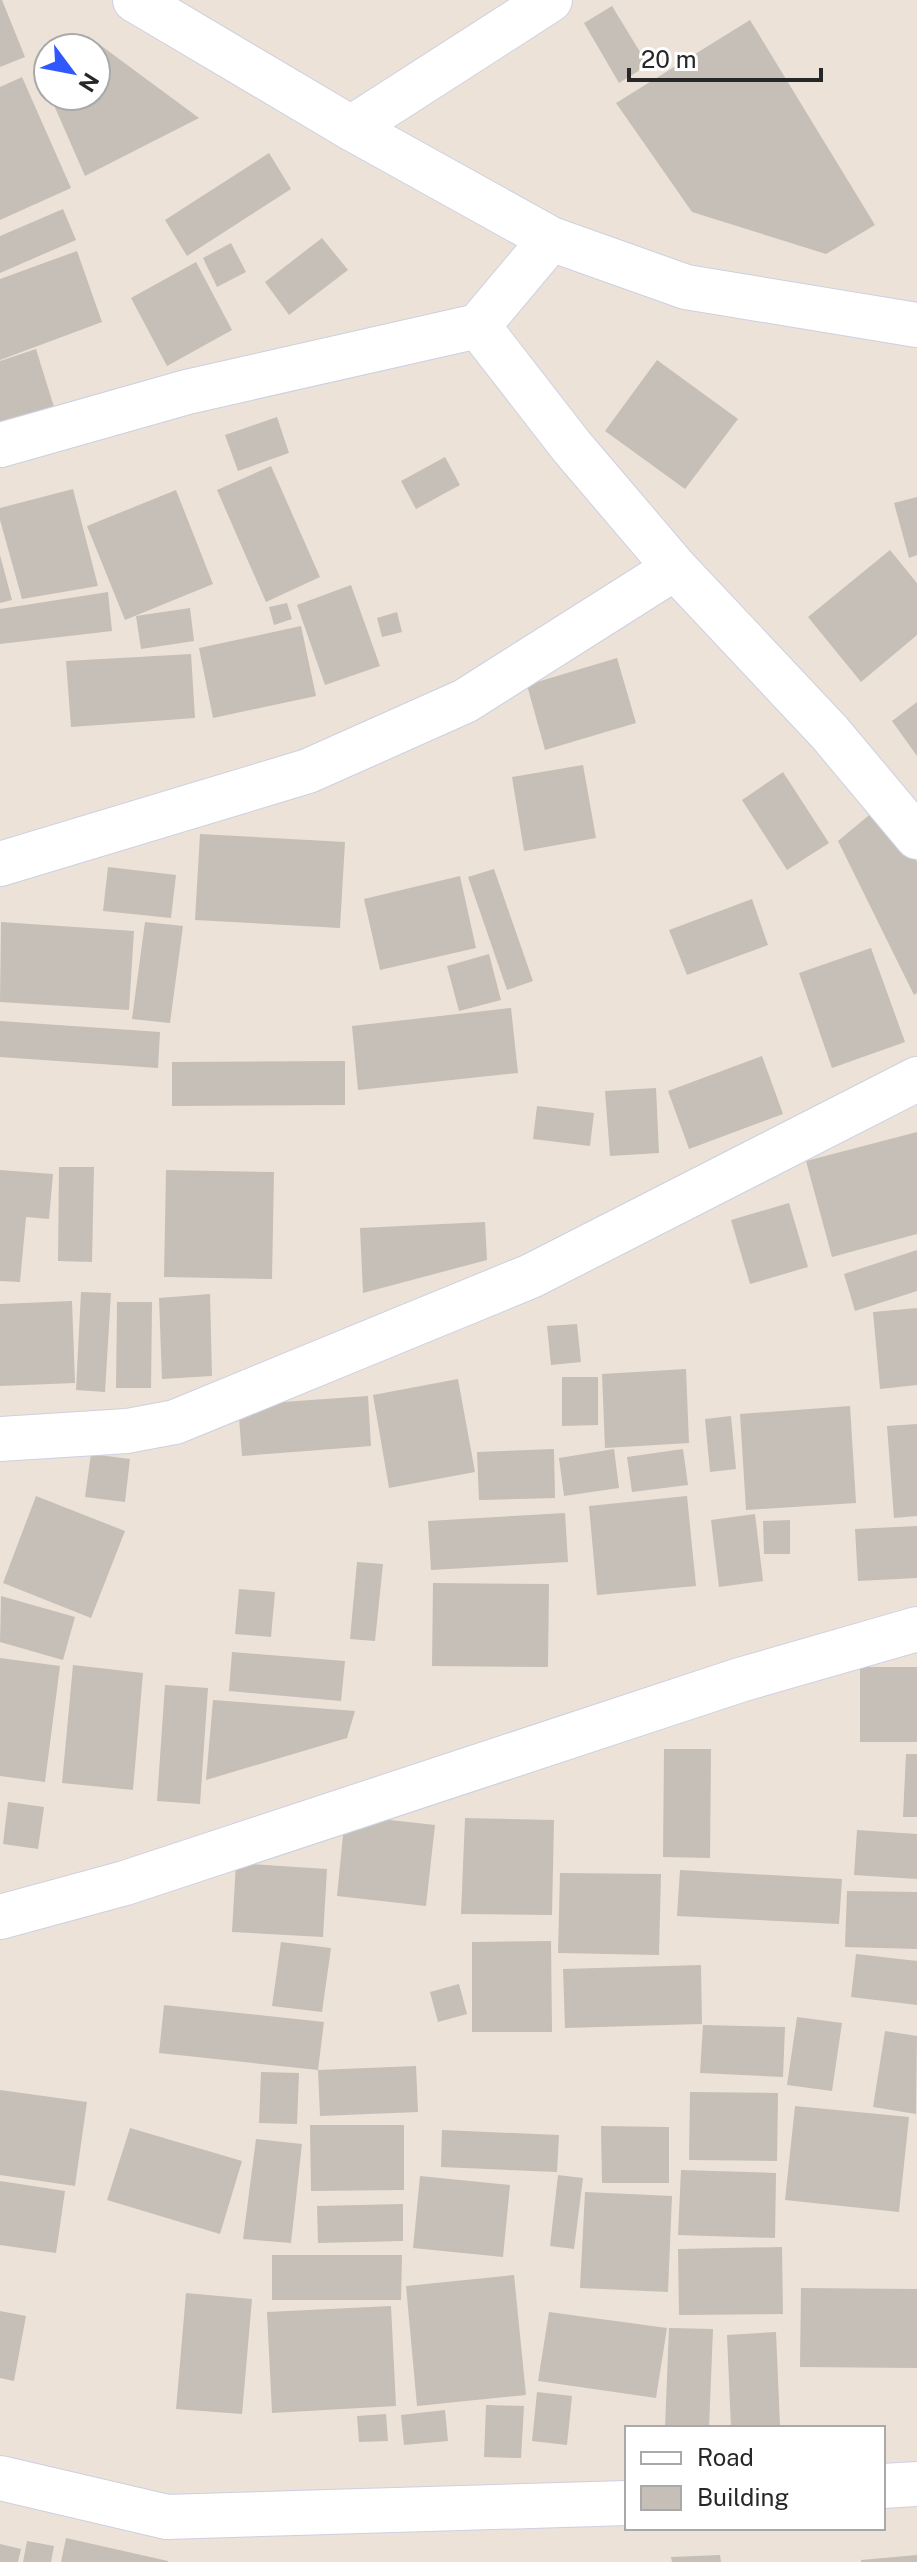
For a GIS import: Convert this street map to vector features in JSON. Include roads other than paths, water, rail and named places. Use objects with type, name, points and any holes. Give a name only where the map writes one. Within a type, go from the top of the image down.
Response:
[{"type":"street","points":[[135,0],[351,128],[551,239],[686,287],[917,325]]},
{"type":"street","points":[[351,128],[550,0]]},
{"type":"street","points":[[0,445],[187,392],[478,326],[551,239]]},
{"type":"street","points":[[478,326],[572,447],[675,568],[830,733],[917,837]]},
{"type":"street","points":[[0,864],[308,771],[465,701],[675,568]]},
{"type":"street","points":[[0,1439],[127,1431],[175,1422],[531,1276],[917,1079]]},
{"type":"street","points":[[0,1917],[125,1883],[740,1680],[917,1629]]},
{"type":"street","points":[[0,2478],[167,2517],[625,2503]]},
{"type":"street","points":[[885,2486],[917,2484]]}]
